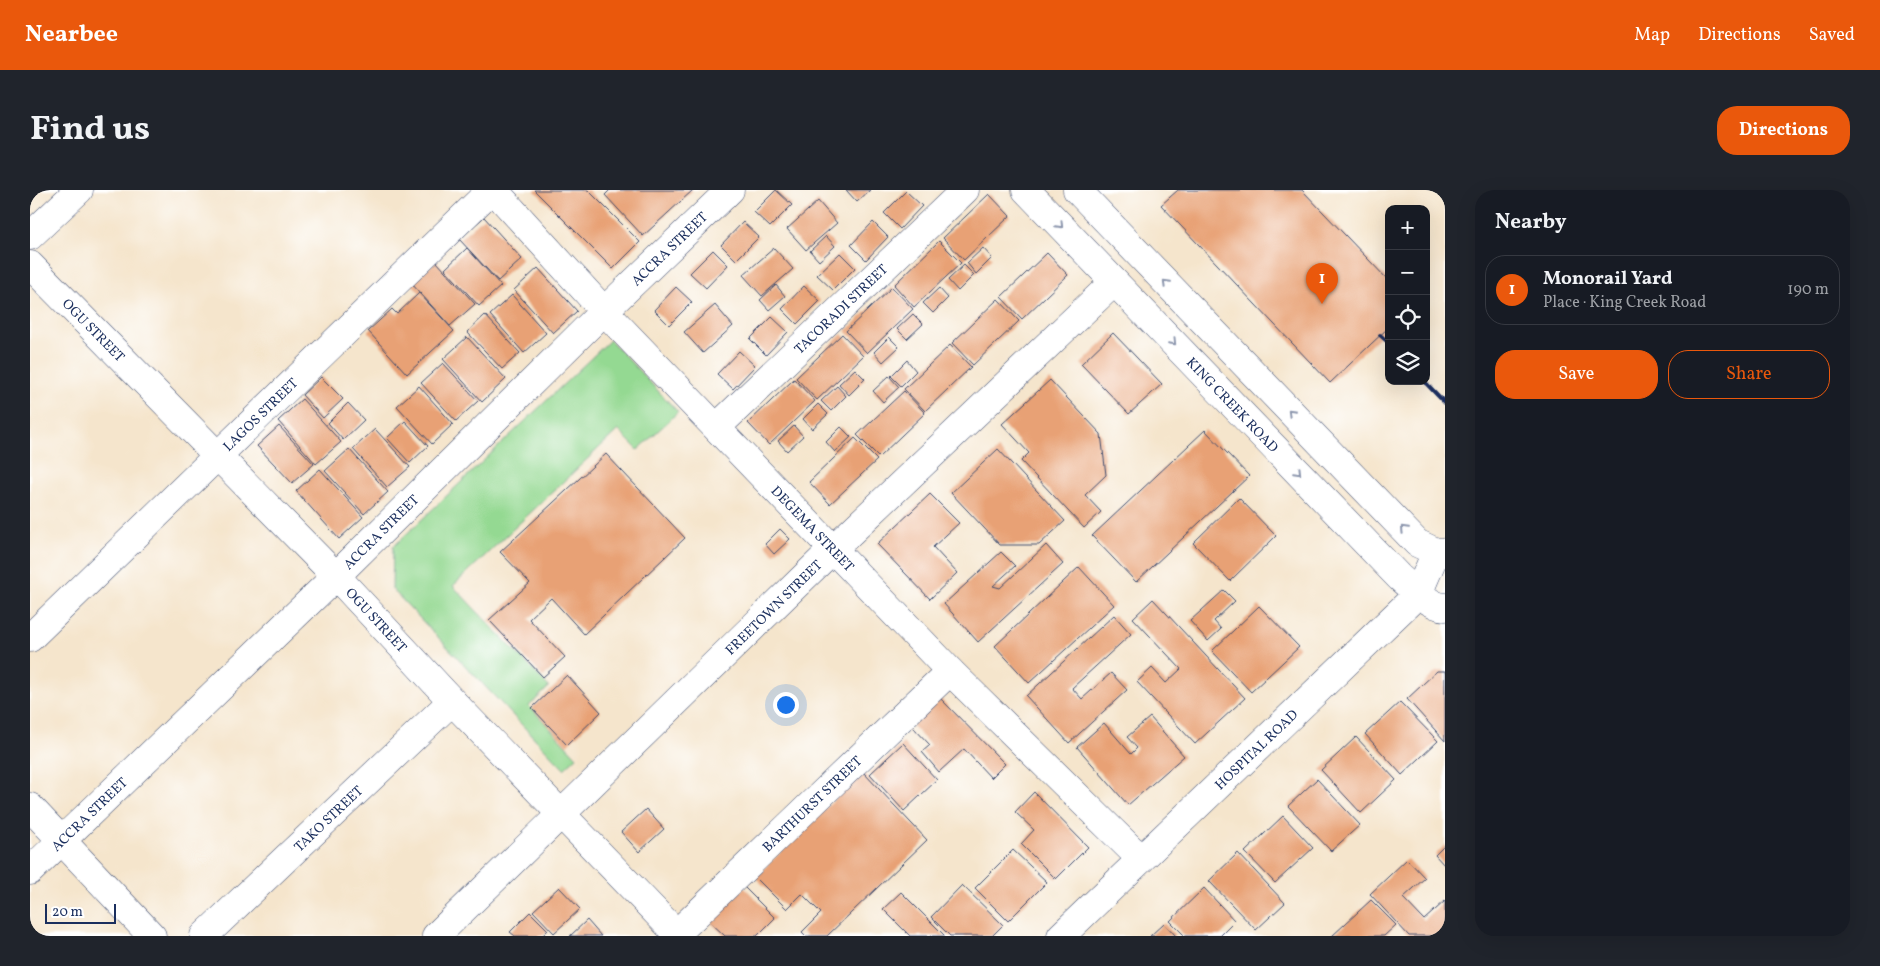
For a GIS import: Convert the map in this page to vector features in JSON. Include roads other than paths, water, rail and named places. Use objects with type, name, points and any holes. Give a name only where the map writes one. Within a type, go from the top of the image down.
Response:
[{"type":"street","points":[[30,236],[78,190]]},
{"type":"street","name":"DEGEMA STREET","points":[[492,190],[604,311],[950,670],[1141,859]]},
{"type":"street","name":"LAGOS STREET","points":[[30,638],[492,190]]},
{"type":"street","name":"ACCRA STREET","points":[[30,871],[336,576],[604,311],[730,190]]},
{"type":"street","name":"TACORADI STREET","points":[[717,427],[965,190]]},
{"type":"street","name":"KING CREEK ROAD","points":[[1026,190],[1399,577],[1418,594],[1440,608],[1445,608]]},
{"type":"street","points":[[1077,190],[1417,543],[1440,552]]},
{"type":"street","name":"OGU STREET","points":[[30,265],[336,576],[452,701],[677,935]]},
{"type":"street","name":"FREETOWN STREET","points":[[436,936],[834,548],[1114,282]]},
{"type":"street","name":"HOSPITAL ROAD","points":[[1061,936],[1418,594],[1440,552]]},
{"type":"street","name":"BARTHURST STREET","points":[[677,935],[950,670]]},
{"type":"street","name":"TAKO STREET","points":[[204,936],[452,701]]},
{"type":"street","points":[[30,807],[152,936]]},
{"type":"railway","points":[[1380,335],[1386,340]]},
{"type":"railway","points":[[1428,385],[1445,403]]},
{"type":"place","name":"Monorail Yard","points":[[1322,304]]}]
